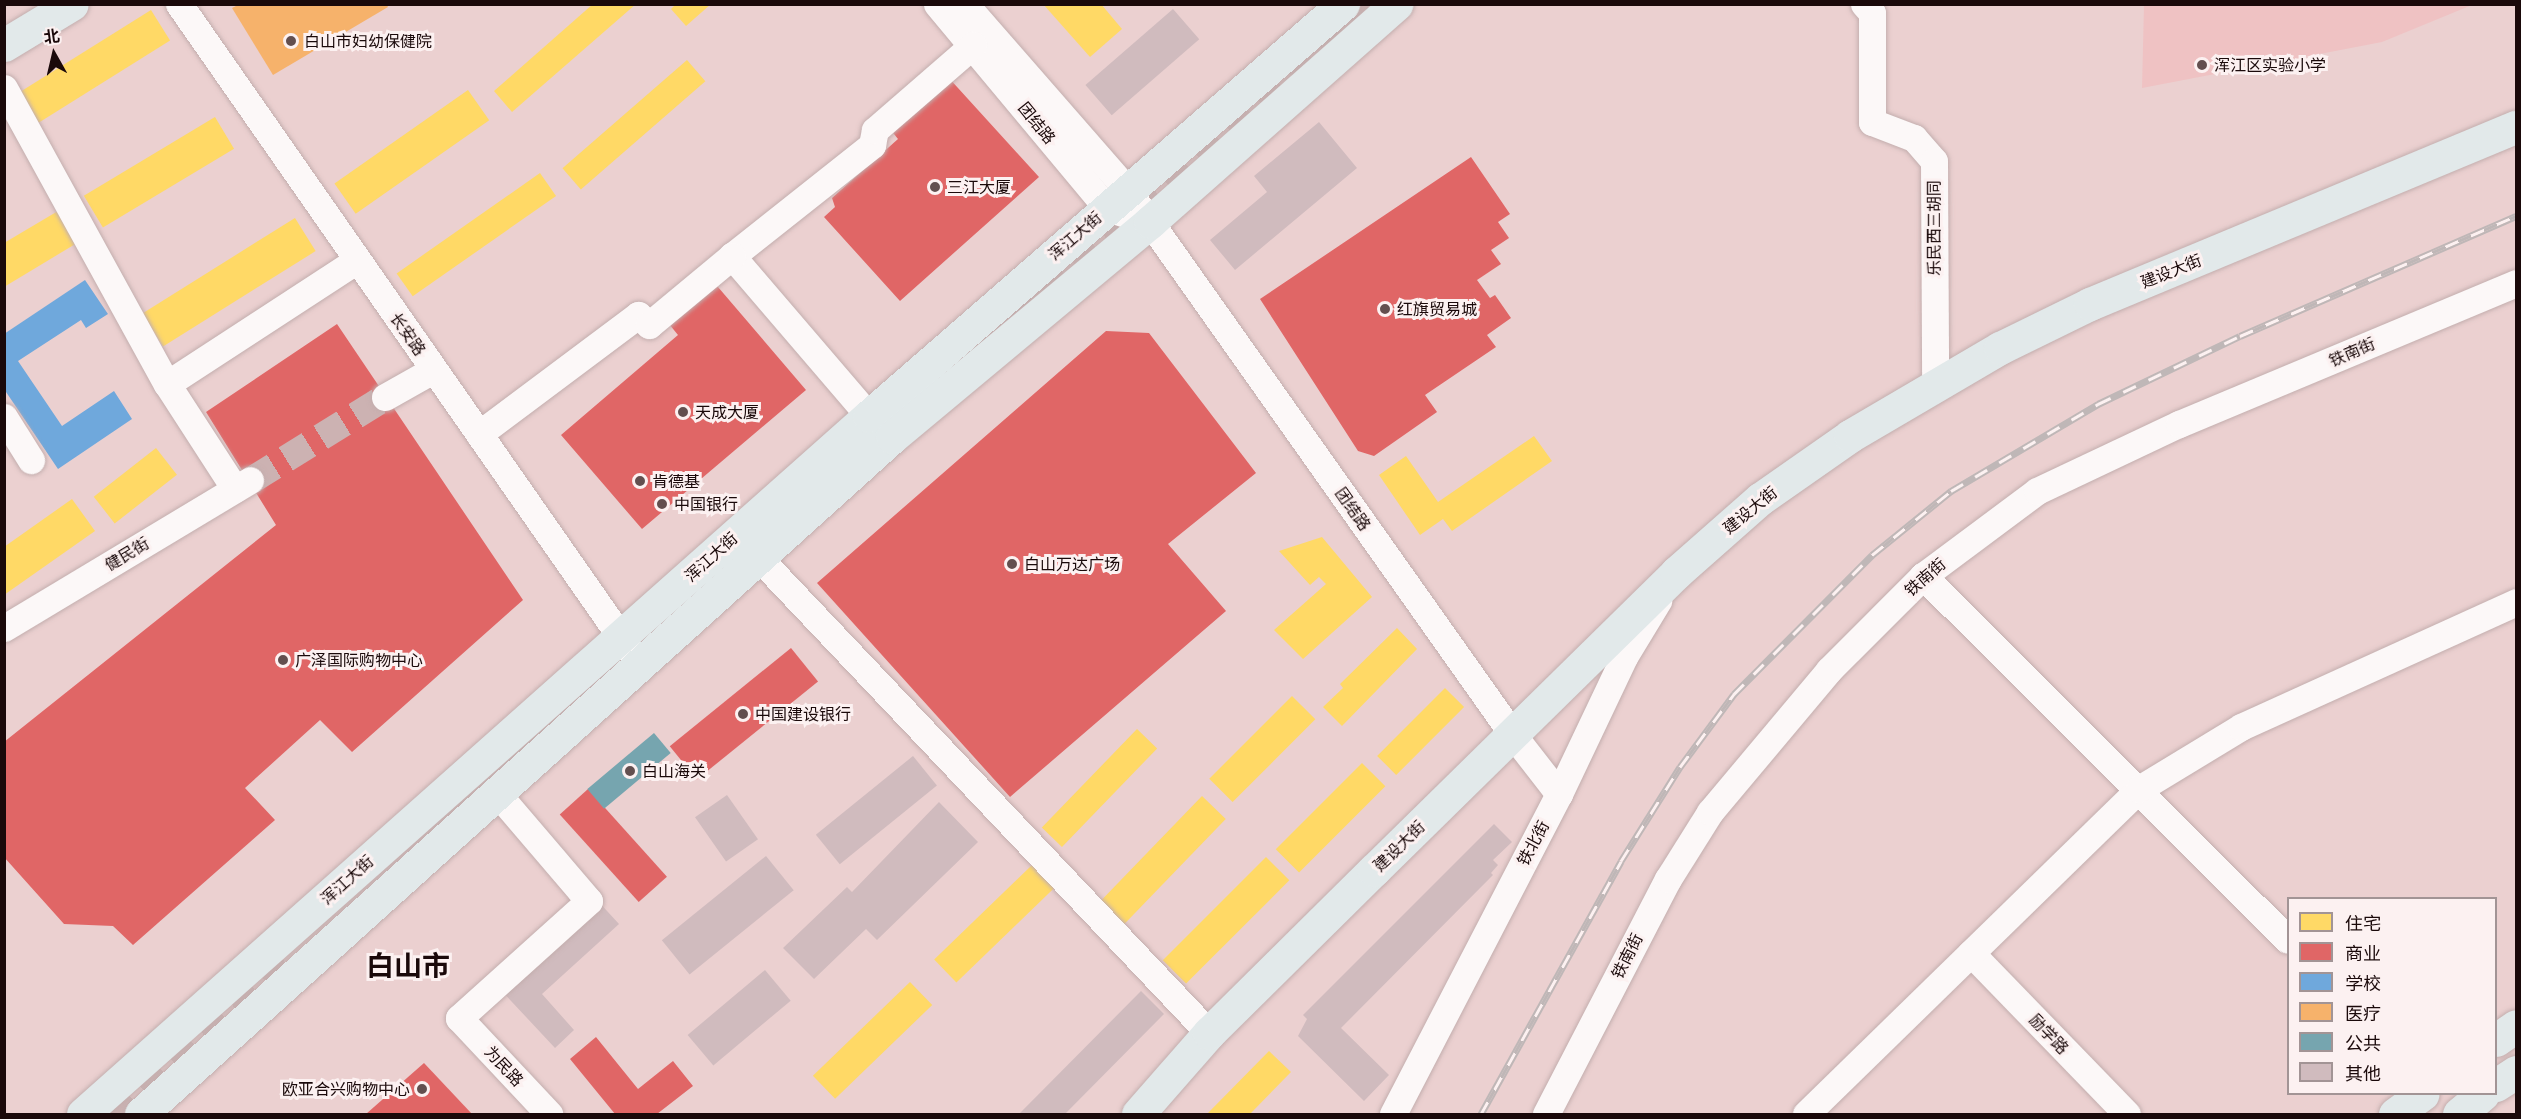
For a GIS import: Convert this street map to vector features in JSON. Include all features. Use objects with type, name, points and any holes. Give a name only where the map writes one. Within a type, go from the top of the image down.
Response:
[{"type":"main road","points":[[4,45],[72,4]]},
{"type":"main road","name":"浑江大街","points":[[141,1114],[496,792],[630,650],[869,416],[1343,4]]},
{"type":"main road","name":"浑江大街","points":[[83,1114],[630,650],[760,559],[892,437],[1150,222],[1396,4]]},
{"type":"main road","name":"建设大街","points":[[1138,1114],[1209,1033],[1676,573],[1760,499],[1850,436],[1935,383],[2090,304],[2517,127]]},
{"type":"main road","points":[[2497,1039],[2517,1026]]},
{"type":"main road","points":[[2497,1084],[2517,1072]]},
{"type":"main road","points":[[2395,1114],[2422,1095]]},
{"type":"main road","points":[[2459,1114],[2482,1095]]},
{"type":"street","name":"长安路","points":[[180,4],[630,650]]},
{"type":"street","name":"团结路","points":[[937,4],[1118,199],[1150,222],[1513,735],[1559,794]]},
{"type":"street","name":"团结路","points":[[966,4],[1118,199]]},
{"type":"street","name":"乐民西三胡同","points":[[1864,4],[1872,13],[1872,122],[1914,138],[1934,161],[1935,383]]},
{"type":"street","points":[[479,434],[638,315],[649,325],[872,145],[875,130],[973,45]]},
{"type":"street","points":[[4,88],[167,384],[357,260]]},
{"type":"street","points":[[732,256],[869,416]]},
{"type":"street","name":"铁南街","points":[[1546,1114],[1668,879],[1710,812],[1829,670],[1923,576],[2037,491],[2179,424],[2517,283]]},
{"type":"street","points":[[385,397],[433,370]]},
{"type":"street","name":"健民街","points":[[4,628],[243,484],[167,384]]},
{"type":"street","points":[[4,417],[31,460]]},
{"type":"street","points":[[760,559],[1209,1033]]},
{"type":"street","name":"铁北街","points":[[1393,1114],[1559,794],[1624,657],[1676,573]]},
{"type":"street","points":[[1923,576],[2287,938]]},
{"type":"street","points":[[1806,1114],[2139,789],[2241,727],[2517,602]]},
{"type":"street","name":"为民路","points":[[496,792],[589,901],[459,1018],[549,1114]]},
{"type":"street","name":"励学路","points":[[1971,952],[2127,1114]]},
{"type":"shaded area","name":"浑江区实验小学","points":[[2144,4],[2472,5],[2382,42],[2142,88]]},
{"type":"building: 住宅","points":[[593,4],[636,4],[512,112],[494,91]]},
{"type":"building: 住宅","points":[[676,4],[711,4],[686,26],[671,9]]},
{"type":"building: 住宅","points":[[1043,4],[1101,4],[1122,29],[1090,57]]},
{"type":"building: 住宅","points":[[151,10],[170,41],[39,123],[20,92]]},
{"type":"building: 住宅","points":[[687,60],[705,81],[581,189],[562,168]]},
{"type":"building: 住宅","points":[[468,90],[489,120],[356,214],[334,183]]},
{"type":"building: 住宅","points":[[215,117],[234,149],[103,228],[84,196]]},
{"type":"building: 住宅","points":[[540,173],[556,196],[413,296],[397,273]]},
{"type":"building: 住宅","points":[[58,211],[77,243],[4,287],[4,243]]},
{"type":"building: 住宅","points":[[295,218],[316,251],[163,346],[142,313]]},
{"type":"building: 住宅","points":[[1534,436],[1552,461],[1452,531],[1443,519],[1420,535],[1379,475],[1406,456],[1438,502]]},
{"type":"building: 住宅","points":[[156,448],[177,475],[115,523],[94,497]]},
{"type":"building: 住宅","points":[[72,499],[95,531],[4,595],[4,547]]},
{"type":"building: 住宅","points":[[1322,537],[1372,597],[1303,659],[1274,630],[1326,584],[1319,577],[1310,585],[1279,551]]},
{"type":"building: 住宅","points":[[1397,628],[1417,649],[1342,726],[1323,707],[1343,688],[1340,684]]},
{"type":"building: 住宅","points":[[1445,688],[1464,707],[1396,775],[1377,756]]},
{"type":"building: 住宅","points":[[1292,696],[1315,719],[1233,802],[1209,779]]},
{"type":"building: 住宅","points":[[1137,729],[1157,748],[1062,847],[1042,828]]},
{"type":"building: 住宅","points":[[1362,763],[1385,786],[1299,873],[1276,849]]},
{"type":"building: 住宅","points":[[1202,796],[1226,819],[1123,925],[1099,902]]},
{"type":"building: 住宅","points":[[1266,857],[1289,880],[1186,984],[1163,960]]},
{"type":"building: 住宅","points":[[1032,865],[1054,888],[956,982],[934,959]]},
{"type":"building: 住宅","points":[[910,982],[932,1005],[835,1099],[813,1076]]},
{"type":"building: 住宅","points":[[1269,1051],[1291,1072],[1250,1114],[1207,1114]]},
{"type":"building: 商业","name":"三江大厦","points":[[948,77],[1039,177],[900,301],[824,217],[835,207],[832,198],[898,139],[890,129]]},
{"type":"building: 商业","name":"红旗贸易城","points":[[1471,157],[1510,214],[1498,222],[1509,238],[1491,250],[1501,264],[1477,280],[1490,298],[1495,295],[1511,318],[1487,335],[1496,347],[1425,395],[1437,412],[1374,456],[1358,451],[1260,299]]},
{"type":"building: 商业","name":"天成大厦","points":[[712,280],[806,390],[642,529],[561,435],[678,335],[665,319]]},
{"type":"building: 商业","name":"广泽国际购物中心","points":[[337,324],[523,600],[352,752],[320,720],[245,788],[275,820],[133,945],[113,926],[64,924],[4,857],[4,742],[276,525],[206,412]]},
{"type":"building: 商业","name":"白山万达广场","points":[[1106,331],[1149,333],[1256,473],[1168,544],[1226,611],[1010,797],[817,583]]},
{"type":"building: 商业","name":"中国建设银行","points":[[791,648],[818,681],[697,780],[670,746]]},
{"type":"building: 商业","points":[[588,789],[667,877],[639,902],[560,814]]},
{"type":"building: 商业","points":[[596,1037],[638,1089],[673,1061],[693,1086],[657,1114],[615,1114],[570,1059]]},
{"type":"building: 商业","name":"欧亚合兴购物中心","points":[[424,1063],[472,1114],[366,1114]]},
{"type":"building: 学校","points":[[85,280],[108,314],[86,328],[81,320],[18,361],[62,426],[114,391],[132,419],[58,469],[4,389],[4,334]]},
{"type":"building: 医疗","name":"白山市妇幼保健院","points":[[238,5],[387,5],[388,7],[273,75],[232,8]]},
{"type":"building: 公共","name":"白山海关","points":[[654,733],[671,753],[604,809],[587,789]]},
{"type":"building: 其他","points":[[1173,9],[1199,39],[1112,115],[1085,85]]},
{"type":"building: 其他","points":[[1319,122],[1357,168],[1235,270],[1210,240],[1267,192],[1254,176]]},
{"type":"building: 其他","points":[[913,756],[937,786],[840,864],[816,835]]},
{"type":"building: 其他","points":[[727,795],[758,839],[726,862],[695,817]]},
{"type":"building: 其他","points":[[939,802],[978,842],[877,940],[866,929],[814,979],[783,948],[847,887],[852,892]]},
{"type":"building: 其他","points":[[1494,824],[1512,842],[1493,860],[1498,865],[1491,873],[1493,875],[1341,1028],[1389,1075],[1364,1101],[1298,1036],[1307,1019],[1303,1015]]},
{"type":"building: 其他","points":[[766,856],[794,890],[690,975],[662,940]]},
{"type":"building: 其他","points":[[596,899],[619,924],[542,994],[574,1030],[555,1048],[499,988]]},
{"type":"building: 其他","points":[[765,970],[791,1001],[713,1066],[688,1035]]},
{"type":"building: 其他","points":[[1141,991],[1164,1014],[1065,1114],[1019,1114]]},
{"type":"tunnel","points":[[1012,317],[1367,4]]},
{"type":"tunnel","points":[[251,480],[385,397]]},
{"type":"tunnel","points":[[110,1114],[283,958]]},
{"type":"railway","points":[[1481,1114],[1621,861],[1680,767],[1734,694],[1872,555],[1951,491],[2098,404],[2240,336],[2516,216]]},
{"type":"place","name":"白山市妇幼保健院","points":[[291,41]]},
{"type":"place","name":"浑江区实验小学","points":[[2202,65]]},
{"type":"place","name":"三江大厦","points":[[935,187]]},
{"type":"place","name":"红旗贸易城","points":[[1385,309]]},
{"type":"place","name":"天成大厦","points":[[683,412]]},
{"type":"place","name":"肯德基","points":[[640,481]]},
{"type":"place","name":"中国银行","points":[[662,504]]},
{"type":"place","name":"白山万达广场","points":[[1012,564]]},
{"type":"place","name":"广泽国际购物中心","points":[[283,660]]},
{"type":"place","name":"中国建设银行","points":[[743,714]]},
{"type":"place","name":"白山海关","points":[[630,771]]},
{"type":"place","name":"欧亚合兴购物中心","points":[[422,1089]]},
{"type":"district","name":"白山市","points":[[408,966]]}]
